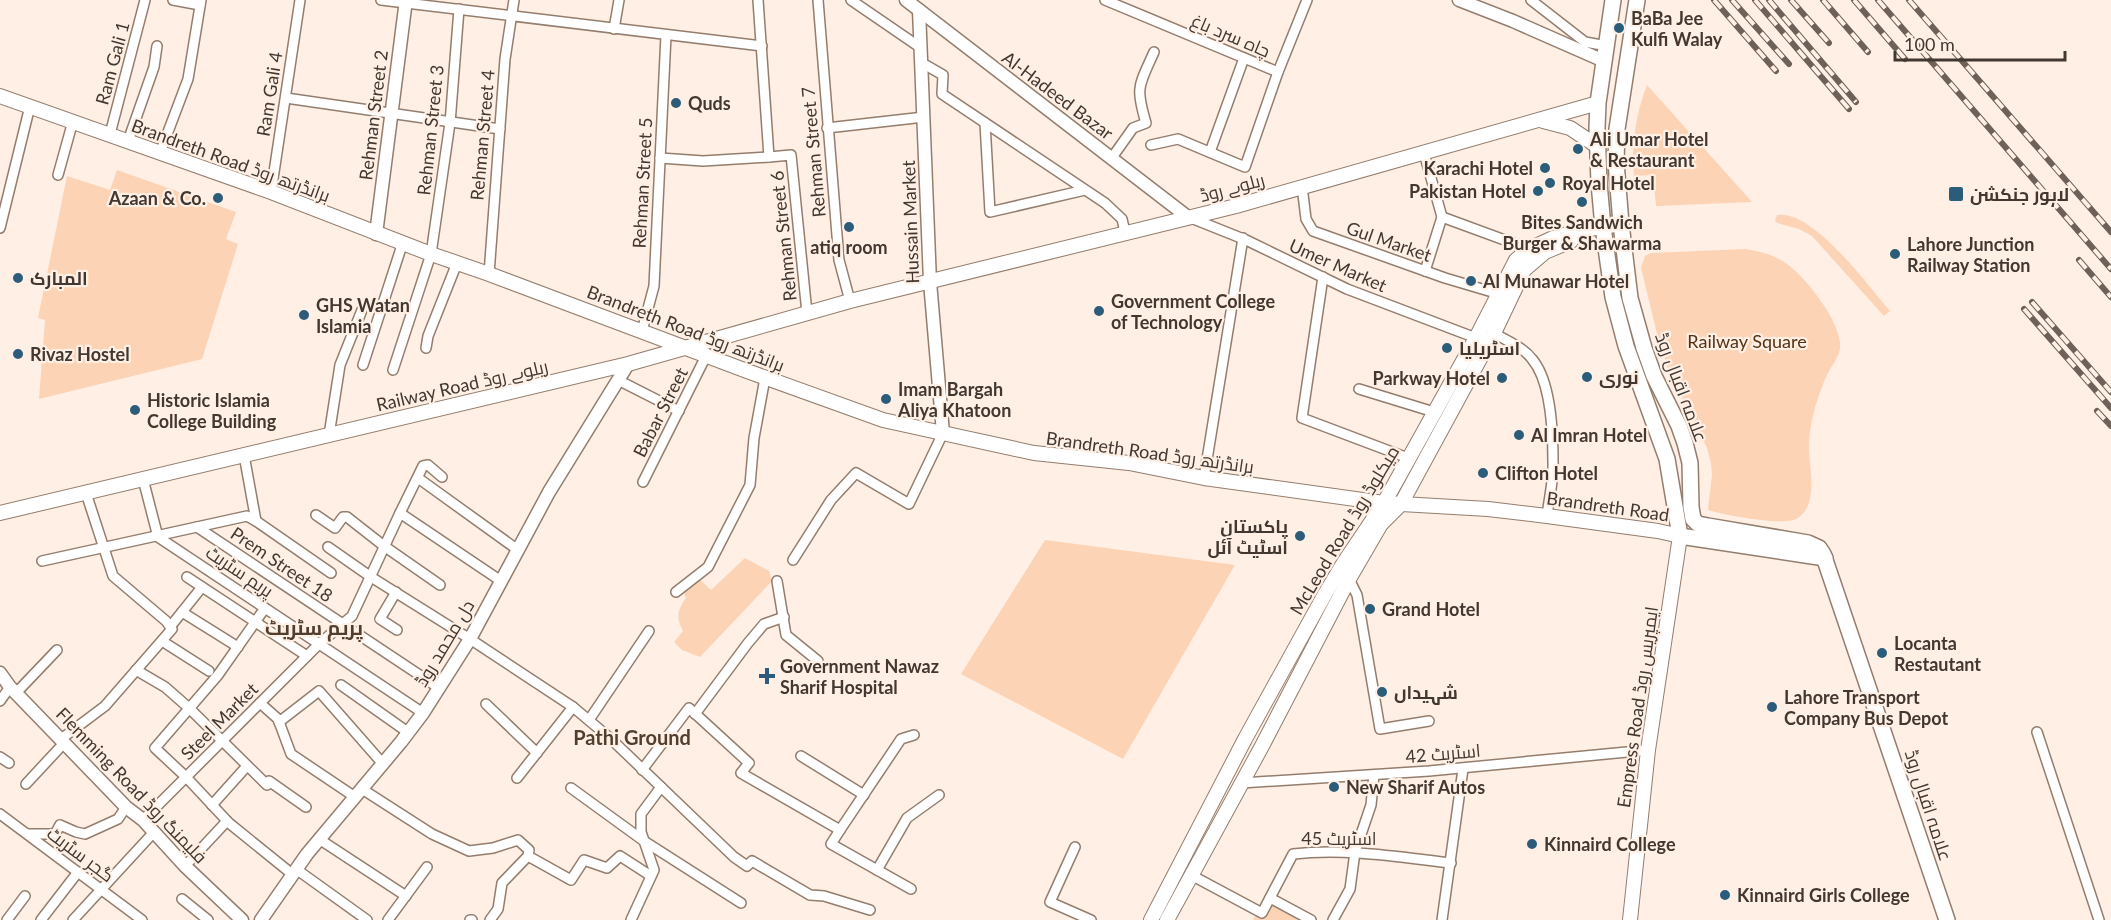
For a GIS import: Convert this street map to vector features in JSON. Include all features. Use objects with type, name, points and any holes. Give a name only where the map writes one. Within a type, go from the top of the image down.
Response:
[{"type":"main road","points":[[1613,0],[1598,103],[1597,146],[1604,231],[1613,297],[1629,358],[1667,459],[1680,536]]},
{"type":"main road","name":"علامہ اقبال روڈ","points":[[1637,0],[1617,129],[1622,229],[1630,298],[1644,348],[1654,376],[1679,426],[1690,463],[1693,519],[1698,524],[1808,543],[1820,548],[1947,920]]},
{"type":"main road","name":"Brandreth Road برانڈرتھ روڈ","points":[[0,96],[271,192],[376,234],[883,420],[1034,453],[1129,463],[1204,478],[1384,503]]},
{"type":"main road","name":"ریلوے روڈ","points":[[930,282],[1189,218],[1598,103]]},
{"type":"main road","points":[[1541,120],[1570,128],[1597,146]]},
{"type":"main road","name":"McLeod Road میکلوڈ روڈ","points":[[1151,920],[1245,739],[1325,594],[1384,503],[1516,261],[1529,249],[1568,233],[1622,229]]},
{"type":"main road","name":"McLeod Road میکلوڈ روڈ","points":[[1167,920],[1262,746],[1348,579],[1381,524],[1401,504],[1494,333],[1524,270],[1532,262],[1560,245],[1604,231]]},
{"type":"main road","name":"Railway Road ریلوے روڈ","points":[[0,513],[627,364],[850,301],[930,282]]},
{"type":"main road","name":"Brandreth Road","points":[[1384,503],[1547,516],[1825,558]]},
{"type":"main road","name":"Empress Road ایمپریس روڈ","points":[[1630,920],[1648,750],[1680,536]]},
{"type":"main road","points":[[1245,739],[1262,746]]},
{"type":"street","name":"Ram Gali 1","points":[[110,134],[146,0]]},
{"type":"street","points":[[160,153],[188,79],[200,2],[173,0]]},
{"type":"street","name":"Ram Gali 4","points":[[271,192],[300,0]]},
{"type":"street","points":[[381,0],[406,1],[762,46]]},
{"type":"street","name":"Rehman Street 4","points":[[489,274],[505,59],[514,0]]},
{"type":"street","points":[[614,29],[620,0]]},
{"type":"street","name":"Rehman Street 6","points":[[758,0],[769,157],[791,155],[807,313]]},
{"type":"street","name":"Rehman Street 7","points":[[818,0],[839,260],[850,301]]},
{"type":"street","points":[[851,0],[921,48]]},
{"type":"street","name":"Al-Hadeed Bazar","points":[[906,0],[918,5],[1189,218]]},
{"type":"street","name":"چاہ سرد باغ","points":[[1105,0],[1278,72]]},
{"type":"street","points":[[1151,145],[1178,139],[1245,167],[1306,0]]},
{"type":"street","points":[[1459,0],[1606,54]]},
{"type":"street","points":[[1531,0],[1585,42],[1606,54]]},
{"type":"street","name":"Rehman Street 2","points":[[376,234],[406,1]]},
{"type":"street","name":"Hussain Market","points":[[918,5],[930,282],[943,433]]},
{"type":"street","name":"Rehman Street 3","points":[[393,370],[431,254],[450,123],[459,9]]},
{"type":"street","name":"Rehman Street 5","points":[[642,330],[654,286],[666,35]]},
{"type":"street","points":[[128,141],[154,67],[157,46]]},
{"type":"street","points":[[1112,159],[1133,128],[1146,123],[1138,97],[1138,88],[1154,52]]},
{"type":"street","points":[[1210,152],[1244,58]]},
{"type":"street","points":[[922,63],[943,75],[942,94],[1105,203],[1122,219],[1125,232]]},
{"type":"street","points":[[286,98],[500,129]]},
{"type":"street","points":[[0,228],[4,193],[30,106]]},
{"type":"street","points":[[827,128],[924,117]]},
{"type":"street","points":[[58,175],[73,121]]},
{"type":"street","points":[[985,123],[990,212],[1085,190]]},
{"type":"street","points":[[1424,153],[1442,218],[1425,271]]},
{"type":"street","points":[[660,158],[703,161],[769,157]]},
{"type":"street","name":"Gul Market","points":[[1302,186],[1306,219],[1313,231],[1425,271],[1499,294]]},
{"type":"street","name":"Umer Market","points":[[1189,218],[1243,238],[1347,290],[1476,338]]},
{"type":"street","points":[[1442,218],[1529,249]]},
{"type":"street","points":[[1204,478],[1243,238]]},
{"type":"street","points":[[363,365],[403,242]]},
{"type":"street","points":[[426,348],[428,336],[457,263]]},
{"type":"street","points":[[1323,278],[1302,418],[1408,458]]},
{"type":"street","points":[[329,435],[340,364],[363,305]]},
{"type":"street","points":[[1494,333],[1518,347],[1532,359],[1543,379],[1549,410],[1554,463],[1547,516]]},
{"type":"street","name":"Babar Street","points":[[643,482],[706,356]]},
{"type":"street","name":"دل محمد روڈ","points":[[261,920],[319,839],[409,733],[423,713],[471,639],[549,492],[627,364]]},
{"type":"street","points":[[676,591],[708,567],[750,485],[754,438],[765,378]]},
{"type":"street","points":[[618,380],[679,411]]},
{"type":"street","points":[[1359,389],[1434,412]]},
{"type":"street","points":[[793,561],[831,500],[856,473],[909,504],[943,433]]},
{"type":"street","points":[[244,455],[256,520]]},
{"type":"street","points":[[442,477],[425,465],[418,478],[518,550]]},
{"type":"street","name":"Steel Market","points":[[143,820],[319,644],[352,616],[418,478]]},
{"type":"street","points":[[143,479],[158,537]]},
{"type":"street","points":[[26,784],[63,741],[105,706],[172,629],[166,621],[113,576],[86,493]]},
{"type":"street","points":[[400,513],[501,581]]},
{"type":"street","points":[[316,515],[334,528],[343,517],[347,517],[440,585]]},
{"type":"street","points":[[42,561],[247,516],[331,573]]},
{"type":"street","name":"Prem Street 18","points":[[197,528],[439,688]]},
{"type":"street","name":"پریم سٹریٹ","points":[[158,537],[423,713]]},
{"type":"street","points":[[328,547],[573,707],[611,739],[734,857],[747,866],[752,861],[810,896],[824,896],[870,910]]},
{"type":"street","points":[[187,577],[308,656]]},
{"type":"street","points":[[1348,579],[1358,595],[1380,729],[1429,721]]},
{"type":"street","points":[[777,581],[786,634],[818,661]]},
{"type":"street","points":[[170,627],[202,587]]},
{"type":"street","points":[[396,592],[380,619],[397,630]]},
{"type":"street","points":[[265,608],[218,675],[155,748],[227,821],[294,871],[367,920]]},
{"type":"street","points":[[182,612],[238,647]]},
{"type":"street","points":[[695,714],[747,643],[764,624],[784,617]]},
{"type":"street","points":[[590,720],[648,631]]},
{"type":"street","points":[[162,642],[209,671]]},
{"type":"street","points":[[0,701],[57,650]]},
{"type":"street","points":[[136,670],[165,687],[189,708],[267,785],[269,781],[306,807]]},
{"type":"street","name":"Flemming Road فلیمنگ روڈ","points":[[0,673],[13,690],[126,807],[143,820],[184,866],[242,920]]},
{"type":"street","points":[[341,685],[409,733]]},
{"type":"street","points":[[279,722],[319,691],[382,764]]},
{"type":"street","points":[[260,703],[279,722],[291,754],[432,834],[469,851],[493,848],[518,840],[529,850],[528,856],[502,883],[498,909],[490,920]]},
{"type":"street","points":[[486,704],[537,753]]},
{"type":"street","points":[[517,778],[573,707]]},
{"type":"street","points":[[642,770],[689,708],[749,763],[741,773],[840,830]]},
{"type":"street","points":[[2037,732],[2099,920]]},
{"type":"street","points":[[911,889],[831,844],[901,739],[914,735]]},
{"type":"street","name":"اسٹریٹ 42","points":[[1241,783],[1463,769],[1648,750]]},
{"type":"street","points":[[0,756],[9,763]]},
{"type":"street","points":[[801,756],[864,795]]},
{"type":"street","points":[[212,805],[247,766]]},
{"type":"street","points":[[1442,920],[1463,769]]},
{"type":"street","points":[[1332,920],[1350,889],[1355,852],[1371,805],[1374,775]]},
{"type":"street","points":[[631,920],[654,870],[641,832],[641,814],[661,787]]},
{"type":"street","points":[[571,788],[644,841],[741,903]]},
{"type":"street","points":[[877,870],[907,818],[939,795]]},
{"type":"street","points":[[27,834],[55,834],[60,825],[85,834],[118,819],[126,807]]},
{"type":"street","name":"گجر سٹریٹ","points":[[0,814],[142,920]]},
{"type":"street","points":[[184,866],[227,821]]},
{"type":"street","points":[[72,920],[154,832]]},
{"type":"street","points":[[319,839],[406,896]]},
{"type":"street","points":[[1075,847],[1050,902],[1091,920]]},
{"type":"street","name":"اسٹریٹ 45","points":[[1191,874],[1262,913],[1293,854],[1318,851],[1355,852],[1451,863]]},
{"type":"street","points":[[528,856],[571,880],[584,860],[607,868],[620,856],[651,876]]},
{"type":"street","points":[[388,920],[427,867]]},
{"type":"street","points":[[41,920],[78,872]]},
{"type":"street","points":[[7,920],[25,896]]},
{"type":"street","points":[[1270,898],[1311,920]]},
{"type":"street","points":[[182,899],[208,920]]},
{"type":"street","points":[[347,920],[353,910]]},
{"type":"green space","points":[[1647,85],[1752,202],[1656,206],[1653,175],[1634,176],[1635,130]]},
{"type":"green space","points":[[117,170],[236,212],[226,239],[238,244],[202,359],[39,399],[45,320],[38,318],[67,176],[110,190]]},
{"type":"green space","points":[[1777,215],[1791,216],[1823,236],[1839,251],[1890,311],[1884,316],[1812,236],[1799,229],[1777,223],[1775,221]]},
{"type":"green space","name":"Railway Square","points":[[1745,249],[1779,259],[1802,277],[1829,313],[1839,338],[1840,348],[1837,358],[1821,390],[1811,425],[1809,503],[1798,518],[1791,520],[1754,519],[1708,510],[1712,475],[1707,448],[1668,369],[1641,268],[1645,256],[1651,253]]},
{"type":"green space","points":[[1045,540],[1235,565],[1123,759],[961,674]]},
{"type":"green space","points":[[745,558],[769,571],[772,581],[700,657],[682,650],[674,642],[683,631],[678,614],[686,598],[681,587],[696,576],[711,590]]},
{"type":"green space","points":[[1270,898],[1305,920],[1253,920]]},
{"type":"railway","points":[[1714,0],[1776,71]]},
{"type":"railway","points":[[1732,0],[1789,64]]},
{"type":"railway","points":[[1755,0],[1849,109]]},
{"type":"railway","points":[[1769,0],[1856,102]]},
{"type":"railway","points":[[1791,0],[1829,43]]},
{"type":"railway","points":[[1823,0],[1868,52]]},
{"type":"railway","points":[[1854,0],[1905,59]]},
{"type":"railway","points":[[1878,0],[2111,269]]},
{"type":"railway","points":[[1909,0],[2111,232]]},
{"type":"railway","points":[[2079,260],[2111,297]]},
{"type":"railway","points":[[2032,302],[2111,392]]},
{"type":"railway","points":[[2024,309],[2111,408]]},
{"type":"railway","points":[[2097,411],[2111,426]]},
{"type":"place","name":"BaBa Jee Kulfi Walay","points":[[1619,28]]},
{"type":"place","name":"Quds","points":[[676,103]]},
{"type":"place","name":"Ali Umar Hotel & Restaurant","points":[[1578,149]]},
{"type":"place","name":"Karachi Hotel","points":[[1545,168]]},
{"type":"place","name":"Royal Hotel","points":[[1550,183]]},
{"type":"place","name":"Pakistan Hotel","points":[[1538,191]]},
{"type":"place","name":"لاہور جنکشن","points":[[1956,194]]},
{"type":"place","name":"Azaan & Co.","points":[[218,198]]},
{"type":"place","name":"Bites Sandwich Burger & Shawarma","points":[[1582,202]]},
{"type":"place","name":"atiq room","points":[[849,227]]},
{"type":"place","name":"Lahore Junction Railway Station","points":[[1895,254]]},
{"type":"place","name":"المبارک","points":[[18,278]]},
{"type":"place","name":"Al Munawar Hotel","points":[[1471,281]]},
{"type":"place","name":"Government College of Technology","points":[[1099,311]]},
{"type":"place","name":"GHS Watan Islamia","points":[[304,315]]},
{"type":"place","name":"اسٹریلیا","points":[[1447,348]]},
{"type":"place","name":"Rivaz Hostel","points":[[18,354]]},
{"type":"place","name":"نوری","points":[[1587,377]]},
{"type":"place","name":"Parkway Hotel","points":[[1502,378]]},
{"type":"place","name":"Imam Bargah Aliya Khatoon","points":[[886,399]]},
{"type":"place","name":"Historic Islamia College Building","points":[[135,410]]},
{"type":"place","name":"Al Imran Hotel","points":[[1519,435]]},
{"type":"place","name":"Clifton Hotel","points":[[1483,473]]},
{"type":"place","name":"پاکستان اسٹیٹ آئل","points":[[1300,536]]},
{"type":"place","name":"Grand Hotel","points":[[1370,609]]},
{"type":"place","name":"Locanta Restautant","points":[[1882,653]]},
{"type":"place","name":"Government Nawaz Sharif Hospital","points":[[767,676]]},
{"type":"place","name":"شہیداں","points":[[1382,692]]},
{"type":"place","name":"Lahore Transport Company Bus Depot","points":[[1772,707]]},
{"type":"place","name":"New Sharif Autos","points":[[1334,787]]},
{"type":"place","name":"Kinnaird College","points":[[1532,844]]},
{"type":"place","name":"Kinnaird Girls College","points":[[1725,895]]},
{"type":"district","name":"پریم سٹریٹ","points":[[314,627]]},
{"type":"district","name":"Pathi Ground","points":[[632,737]]}]
